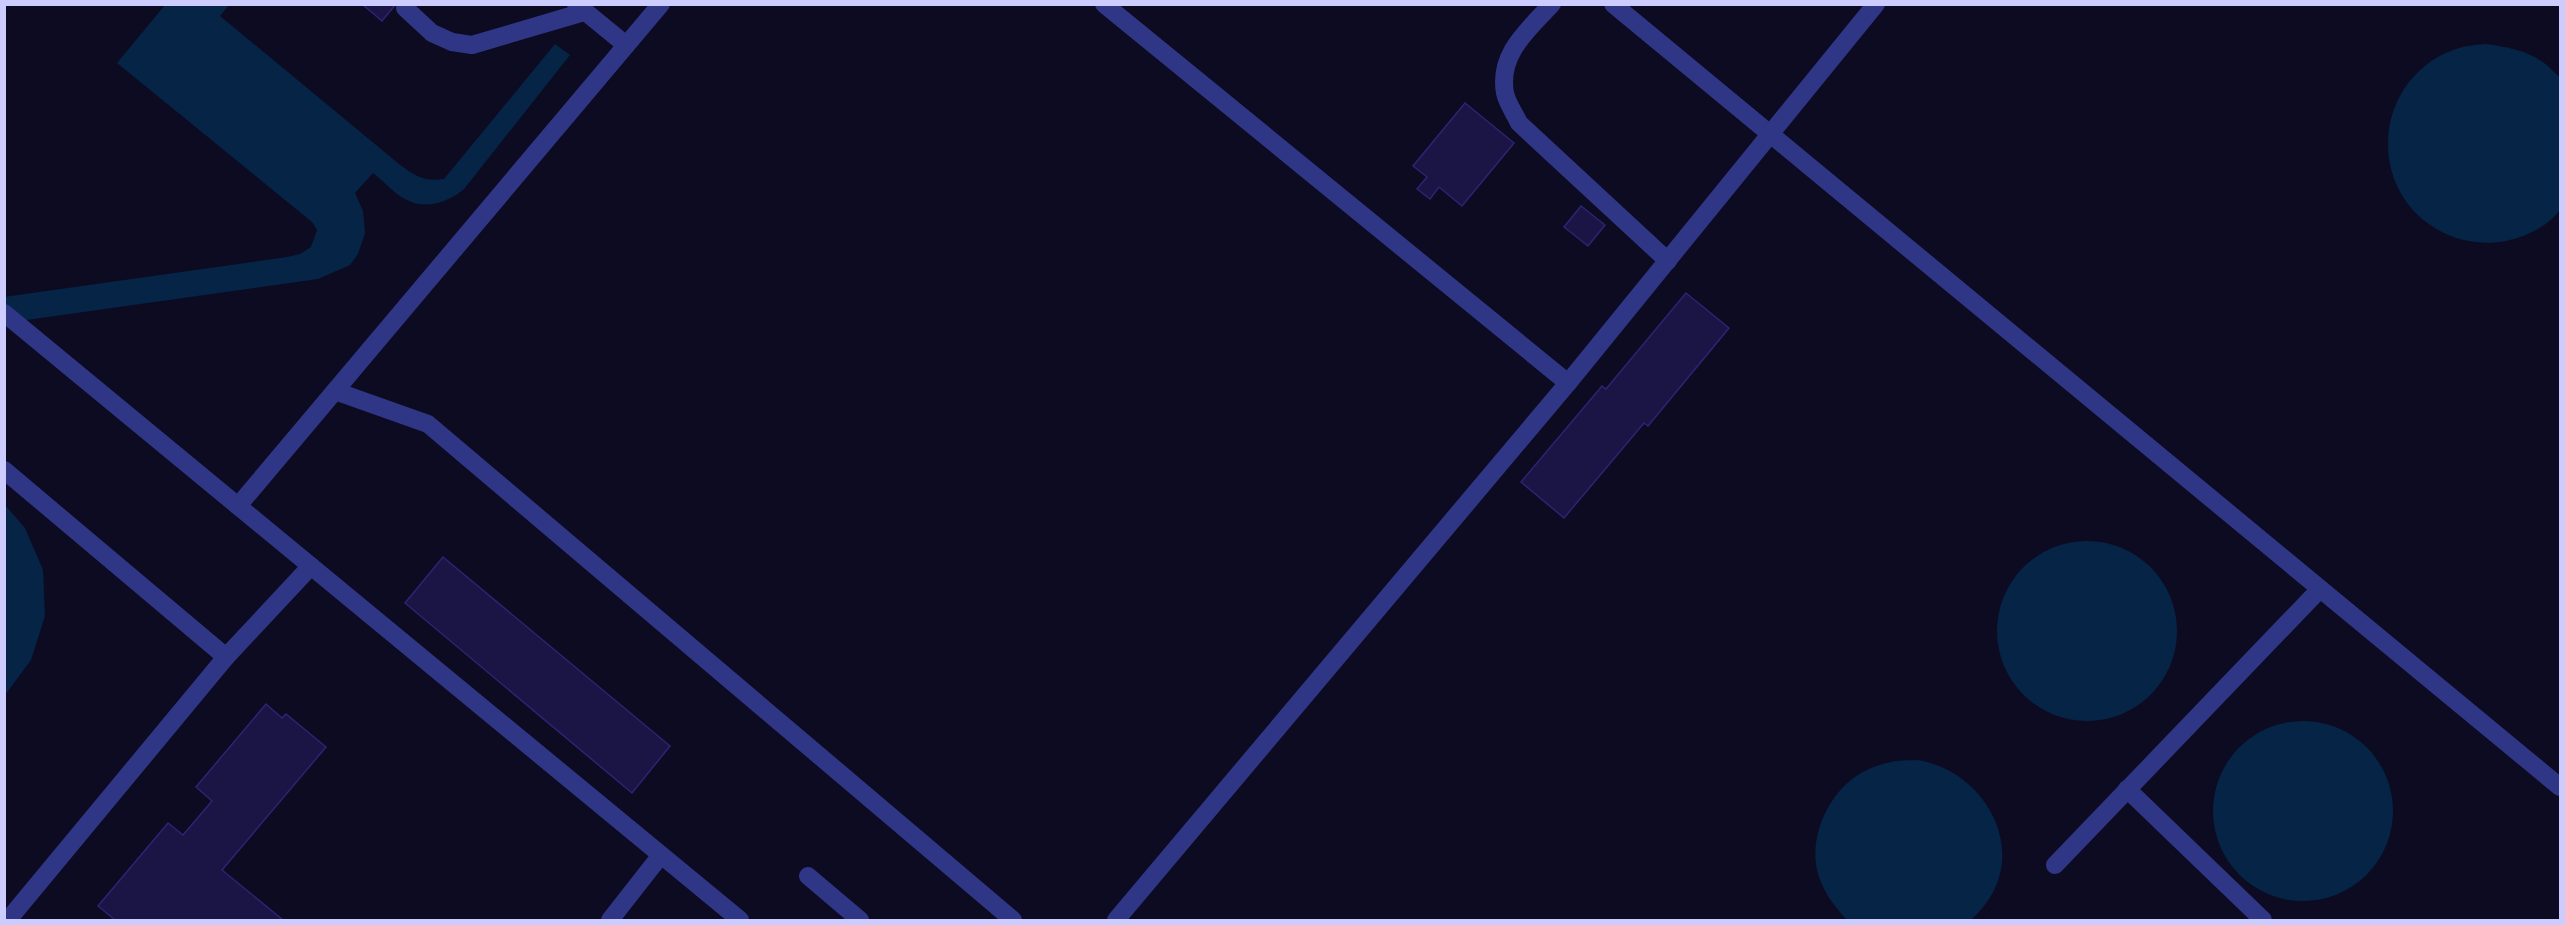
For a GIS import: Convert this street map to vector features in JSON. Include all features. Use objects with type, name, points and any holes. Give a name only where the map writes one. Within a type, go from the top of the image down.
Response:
[{"type":"lane","points":[[238,506],[661,4]]},
{"type":"lane","points":[[1104,4],[1568,383]]},
{"type":"lane","points":[[1552,4],[1519,38],[1505,63],[1505,94],[1519,123],[1668,261]]},
{"type":"lane","points":[[1613,4],[2559,784]]},
{"type":"lane","points":[[1116,921],[1568,383],[1772,135],[1876,4]]},
{"type":"lane","points":[[405,8],[432,33],[452,42],[472,45],[580,8],[626,45]]},
{"type":"lane","points":[[4,313],[740,921]]},
{"type":"lane","points":[[335,391],[428,424],[1013,921]]},
{"type":"lane","points":[[4,470],[226,657]]},
{"type":"lane","points":[[8,921],[226,657],[310,566]]},
{"type":"lane","points":[[2055,865],[2320,589]]},
{"type":"lane","points":[[2127,789],[2263,921]]},
{"type":"lane","points":[[610,921],[661,855]]},
{"type":"lane","points":[[808,876],[860,921]]},
{"type":"water","points":[[165,5],[229,5],[220,16],[399,164],[415,175],[431,180],[444,179],[555,44],[570,55],[464,189],[451,198],[437,203],[414,203],[398,194],[373,173],[355,193],[363,211],[365,233],[358,254],[350,265],[318,279],[5,323],[4,297],[287,257],[300,254],[311,247],[317,230],[312,222],[117,63]]},
{"type":"water","points":[[2485,44],[2507,47],[2535,57],[2560,78],[2560,210],[2543,226],[2529,233],[2506,241],[2490,243],[2474,242],[2451,236],[2418,215],[2401,193],[2391,167],[2388,139],[2393,112],[2406,86],[2426,65],[2453,50]]},
{"type":"water","points":[[5,505],[25,528],[43,570],[45,616],[31,660],[5,695]]},
{"type":"water","points":[[2087,541],[2105,542],[2122,548],[2151,567],[2170,596],[2176,613],[2176,649],[2170,666],[2151,695],[2122,714],[2105,720],[2087,721],[2069,720],[2052,714],[2023,695],[2004,666],[1998,649],[1997,631],[1998,613],[2004,596],[2023,567],[2052,548],[2069,542]]},
{"type":"water","points":[[2303,721],[2337,728],[2353,736],[2366,748],[2378,761],[2386,777],[2393,811],[2386,845],[2378,861],[2366,874],[2353,886],[2337,894],[2303,901],[2269,894],[2253,886],[2240,874],[2228,861],[2220,845],[2213,811],[2220,777],[2228,761],[2240,748],[2253,736],[2269,728]]},
{"type":"water","points":[[1895,761],[1923,761],[1948,770],[1966,782],[1993,816],[2000,836],[2002,857],[1999,878],[1983,908],[1971,920],[1847,920],[1823,887],[1818,874],[1816,843],[1826,812],[1844,787],[1856,776],[1882,764]]},
{"type":"building","points":[[362,4],[396,4],[382,21]]},
{"type":"building","points":[[1465,103],[1514,143],[1462,206],[1439,187],[1430,199],[1417,189],[1427,177],[1413,166]]},
{"type":"building","points":[[1581,206],[1605,225],[1588,246],[1564,227]]},
{"type":"building","points":[[1686,293],[1729,328],[1648,426],[1644,423],[1564,518],[1521,482],[1602,386],[1606,389]]},
{"type":"building","points":[[443,557],[670,746],[632,793],[405,603]]},
{"type":"building","points":[[266,704],[282,718],[286,714],[326,747],[222,870],[283,920],[115,920],[98,906],[168,823],[183,835],[212,801],[196,787]]}]
